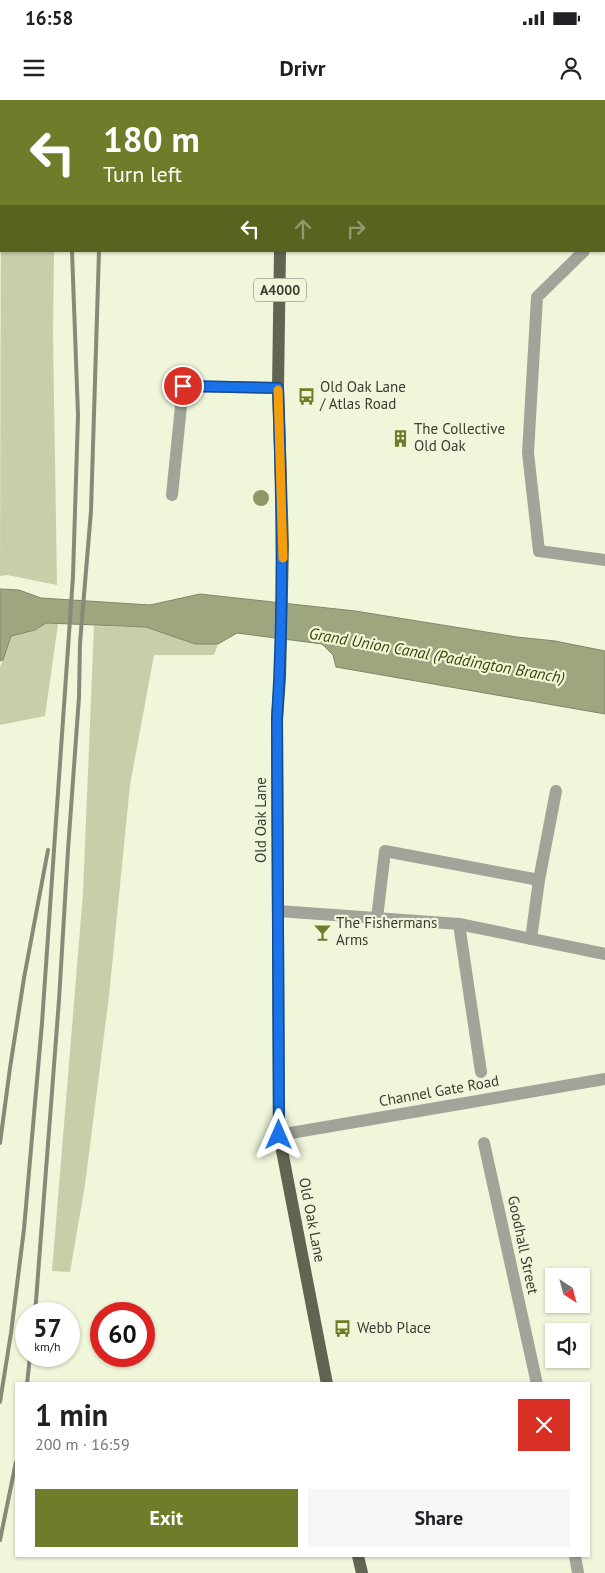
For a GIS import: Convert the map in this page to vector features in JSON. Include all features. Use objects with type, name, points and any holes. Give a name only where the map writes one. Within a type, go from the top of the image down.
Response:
[{"type":"main road","name":"Old Oak Lane","points":[[280,252],[278,388],[283,546],[280,678],[277,719],[279,1135],[327,1382]]},
{"type":"main road","points":[[358,1557],[362,1573]]},
{"type":"street","points":[[583,252],[537,297],[528,453],[539,551],[605,560]]},
{"type":"street","points":[[172,495],[183,386],[278,388]]},
{"type":"street","points":[[531,940],[539,880],[556,791]]},
{"type":"street","points":[[377,918],[385,851],[539,880]]},
{"type":"street","points":[[278,911],[459,924],[605,954]]},
{"type":"street","points":[[459,924],[480,1072]]},
{"type":"street","name":"Channel Gate Road","points":[[279,1135],[605,1079]]},
{"type":"street","name":"Goodhall Street","points":[[484,1143],[537,1382]]},
{"type":"street","points":[[575,1557],[578,1573]]},
{"type":"shaded area","points":[[1,252],[54,252],[53,335],[57,585],[7,575],[0,576]]},
{"type":"shaded area","points":[[46,623],[58,624],[45,716],[0,725],[0,667],[11,636],[35,630]]},
{"type":"shaded area","points":[[94,626],[146,627],[195,644],[218,644],[214,655],[154,655],[130,785],[109,996],[85,1185],[70,1272],[52,1271],[83,893]]},
{"type":"water","name":"Grand Union Canal (Paddington Branch)","points":[[0,589],[19,590],[41,598],[150,605],[200,594],[355,611],[517,637],[555,641],[605,651],[605,714],[336,667],[333,655],[322,644],[237,633],[218,644],[195,644],[146,627],[46,623],[35,630],[11,636],[3,660],[0,661]]},
{"type":"railway","points":[[0,1402],[24,1229],[42,1023],[73,576],[78,415],[72,252]]},
{"type":"railway","points":[[36,1302],[59,1000],[79,697],[80,643],[91,511],[99,252]]},
{"type":"railway","points":[[0,1143],[24,978],[48,850]]},
{"type":"railway","points":[[27,1382],[29,1367]]},
{"type":"railway","points":[[0,1540],[15,1467]]},
{"type":"slow traffic","points":[[278,390],[283,558]]},
{"type":"place","name":"Old Oak Lane / Atlas Road","points":[[306,396]]},
{"type":"place","name":"The Collective Old Oak","points":[[400,438]]},
{"type":"place","name":"The Fishermans Arms","points":[[322,932]]},
{"type":"place","name":"Webb Place","points":[[343,1328]]},
{"type":"route","points":[[183,386],[278,388],[283,546],[280,678],[277,719],[279,1135]]}]
